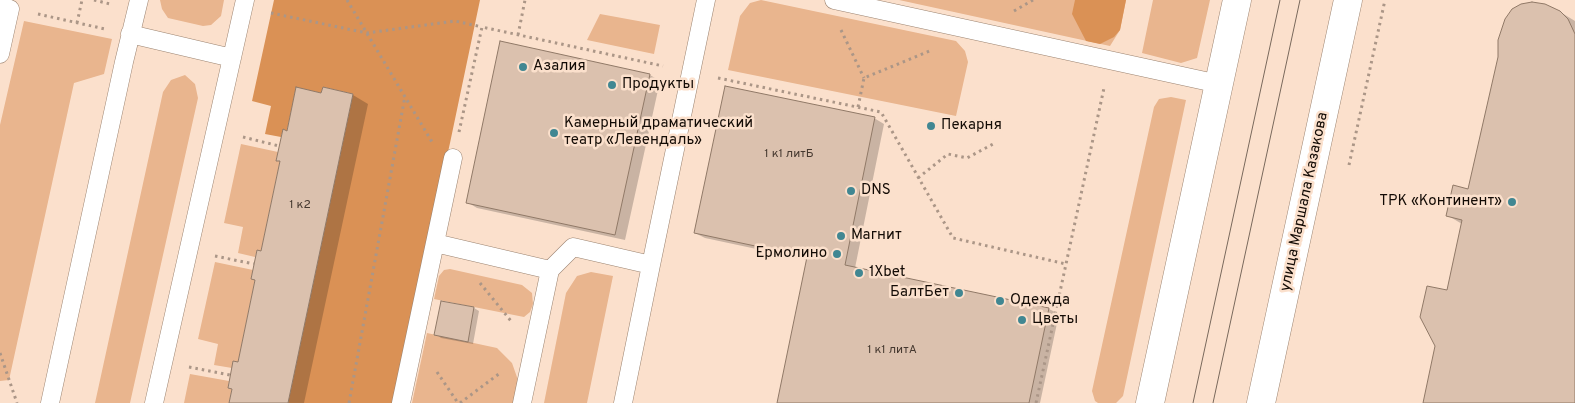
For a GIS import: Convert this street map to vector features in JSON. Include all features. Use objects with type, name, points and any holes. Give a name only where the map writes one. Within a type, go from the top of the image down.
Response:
[{"type":"street","points":[[1150,403],[1237,0]]},
{"type":"street","name":"улица Маршала Казакова","points":[[1261,403],[1348,0]]},
{"type":"lane","points":[[50,403],[139,0]]},
{"type":"lane","points":[[623,403],[706,0]]},
{"type":"lane","points":[[834,0],[1219,84]]},
{"type":"lane","points":[[154,403],[244,4]]},
{"type":"lane","points":[[0,54],[5,8]]},
{"type":"lane","points":[[130,34],[232,58]]},
{"type":"lane","points":[[401,403],[442,244],[452,165]]},
{"type":"lane","points":[[442,244],[550,270]]},
{"type":"lane","points":[[522,403],[550,270],[573,247],[651,265]]},
{"type":"path","points":[[77,23],[82,0]]},
{"type":"path","points":[[347,0],[405,96],[452,165]]},
{"type":"path","points":[[518,34],[525,0]]},
{"type":"path","points":[[244,4],[367,33],[455,21],[658,65]]},
{"type":"path","points":[[5,8],[130,34]]},
{"type":"path","points":[[839,26],[864,78]]},
{"type":"path","points":[[459,135],[482,27]]},
{"type":"path","points":[[1036,403],[1104,88],[1134,65]]},
{"type":"path","points":[[719,78],[881,112],[953,238],[1066,264]]},
{"type":"path","points":[[349,403],[405,96]]},
{"type":"path","points":[[216,130],[279,146]]},
{"type":"path","points":[[918,178],[948,154],[967,158],[995,142]]},
{"type":"path","points":[[442,244],[533,347],[460,403]]},
{"type":"path","points":[[189,250],[254,264]]},
{"type":"path","points":[[0,353],[17,403]]},
{"type":"path","points":[[163,362],[230,375]]},
{"type":"shaded area","points":[[160,0],[224,0],[221,16],[211,25],[203,26],[168,18],[162,9]]},
{"type":"shaded area","points":[[274,0],[480,0],[392,403],[288,403],[353,94],[323,87],[321,93],[296,88],[287,131],[283,130],[281,137],[265,134],[271,106],[252,101]]},
{"type":"shaded area","points":[[761,0],[956,41],[965,51],[968,62],[956,116],[728,70],[740,16],[750,3]]},
{"type":"shaded area","points":[[899,0],[1126,0],[1120,30],[1110,46]]},
{"type":"shaded area","points":[[1075,0],[1126,0],[1120,30],[1114,37],[1100,44],[1086,41],[1072,14]]},
{"type":"shaded area","points":[[1153,0],[1210,0],[1197,58],[1181,63],[1142,53]]},
{"type":"shaded area","points":[[600,14],[660,25],[654,54],[587,40]]},
{"type":"shaded area","points":[[24,21],[112,39],[104,74],[74,83],[9,380],[0,381],[0,125]]},
{"type":"shaded area","points":[[185,75],[195,84],[198,98],[130,403],[95,403],[163,92],[171,80]]},
{"type":"shaded area","points":[[1171,97],[1186,100],[1123,396],[1116,403],[1098,403],[1095,401],[1092,391],[1154,107],[1159,99]]},
{"type":"shaded area","points":[[241,144],[278,152],[276,160],[280,161],[261,251],[257,250],[255,257],[238,253],[243,227],[224,223]]},
{"type":"shaded area","points":[[215,262],[253,270],[251,279],[255,280],[238,362],[233,361],[232,368],[214,365],[218,344],[198,339]]},
{"type":"shaded area","points":[[450,269],[522,285],[532,293],[533,304],[530,312],[524,317],[434,299],[439,276],[444,270]]},
{"type":"shaded area","points":[[591,272],[613,276],[587,403],[544,403],[566,293],[577,276]]},
{"type":"shaded area","points":[[427,333],[497,348],[512,363],[518,380],[514,403],[412,403]]},
{"type":"shaded area","points":[[190,374],[229,381],[228,388],[232,389],[229,403],[184,403]]},
{"type":"building","name":"ТРК «Континент»","points":[[1532,2],[1545,4],[1560,11],[1568,19],[1575,34],[1575,403],[1423,403],[1435,346],[1420,317],[1427,286],[1447,290],[1462,220],[1446,216],[1453,185],[1468,189],[1498,57],[1498,40],[1505,19],[1512,9],[1521,4]]},
{"type":"building","points":[[500,41],[650,74],[615,235],[466,203]]},
{"type":"building","points":[[725,86],[875,117],[845,265],[1049,308],[1029,403],[777,403],[807,257],[694,233]]},
{"type":"building","points":[[296,87],[321,93],[323,87],[353,94],[288,403],[229,403],[232,389],[228,388],[233,361],[238,362],[255,280],[251,279],[257,250],[261,251],[280,161],[276,161],[283,129],[287,131]]},
{"type":"building","points":[[441,301],[474,307],[468,342],[434,335]]},
{"type":"tram line","points":[[1193,403],[1280,0]]},
{"type":"tram line","points":[[1213,403],[1300,0]]},
{"type":"place","name":"Азалия","points":[[523,67]]},
{"type":"place","name":"Продукты","points":[[612,85]]},
{"type":"place","name":"Пекарня","points":[[931,126]]},
{"type":"place","name":"Камерный драматический театр «Левендаль»","points":[[554,133]]},
{"type":"place","name":"DNS","points":[[851,191]]},
{"type":"place","name":"ТРК «Континент»","points":[[1512,202]]},
{"type":"place","name":"Магнит","points":[[841,236]]},
{"type":"place","name":"Ермолино","points":[[837,254]]},
{"type":"place","name":"1Хbet","points":[[859,273]]},
{"type":"place","name":"БалтБет","points":[[959,293]]},
{"type":"place","name":"Одежда","points":[[1000,301]]},
{"type":"place","name":"Цветы","points":[[1022,320]]}]
